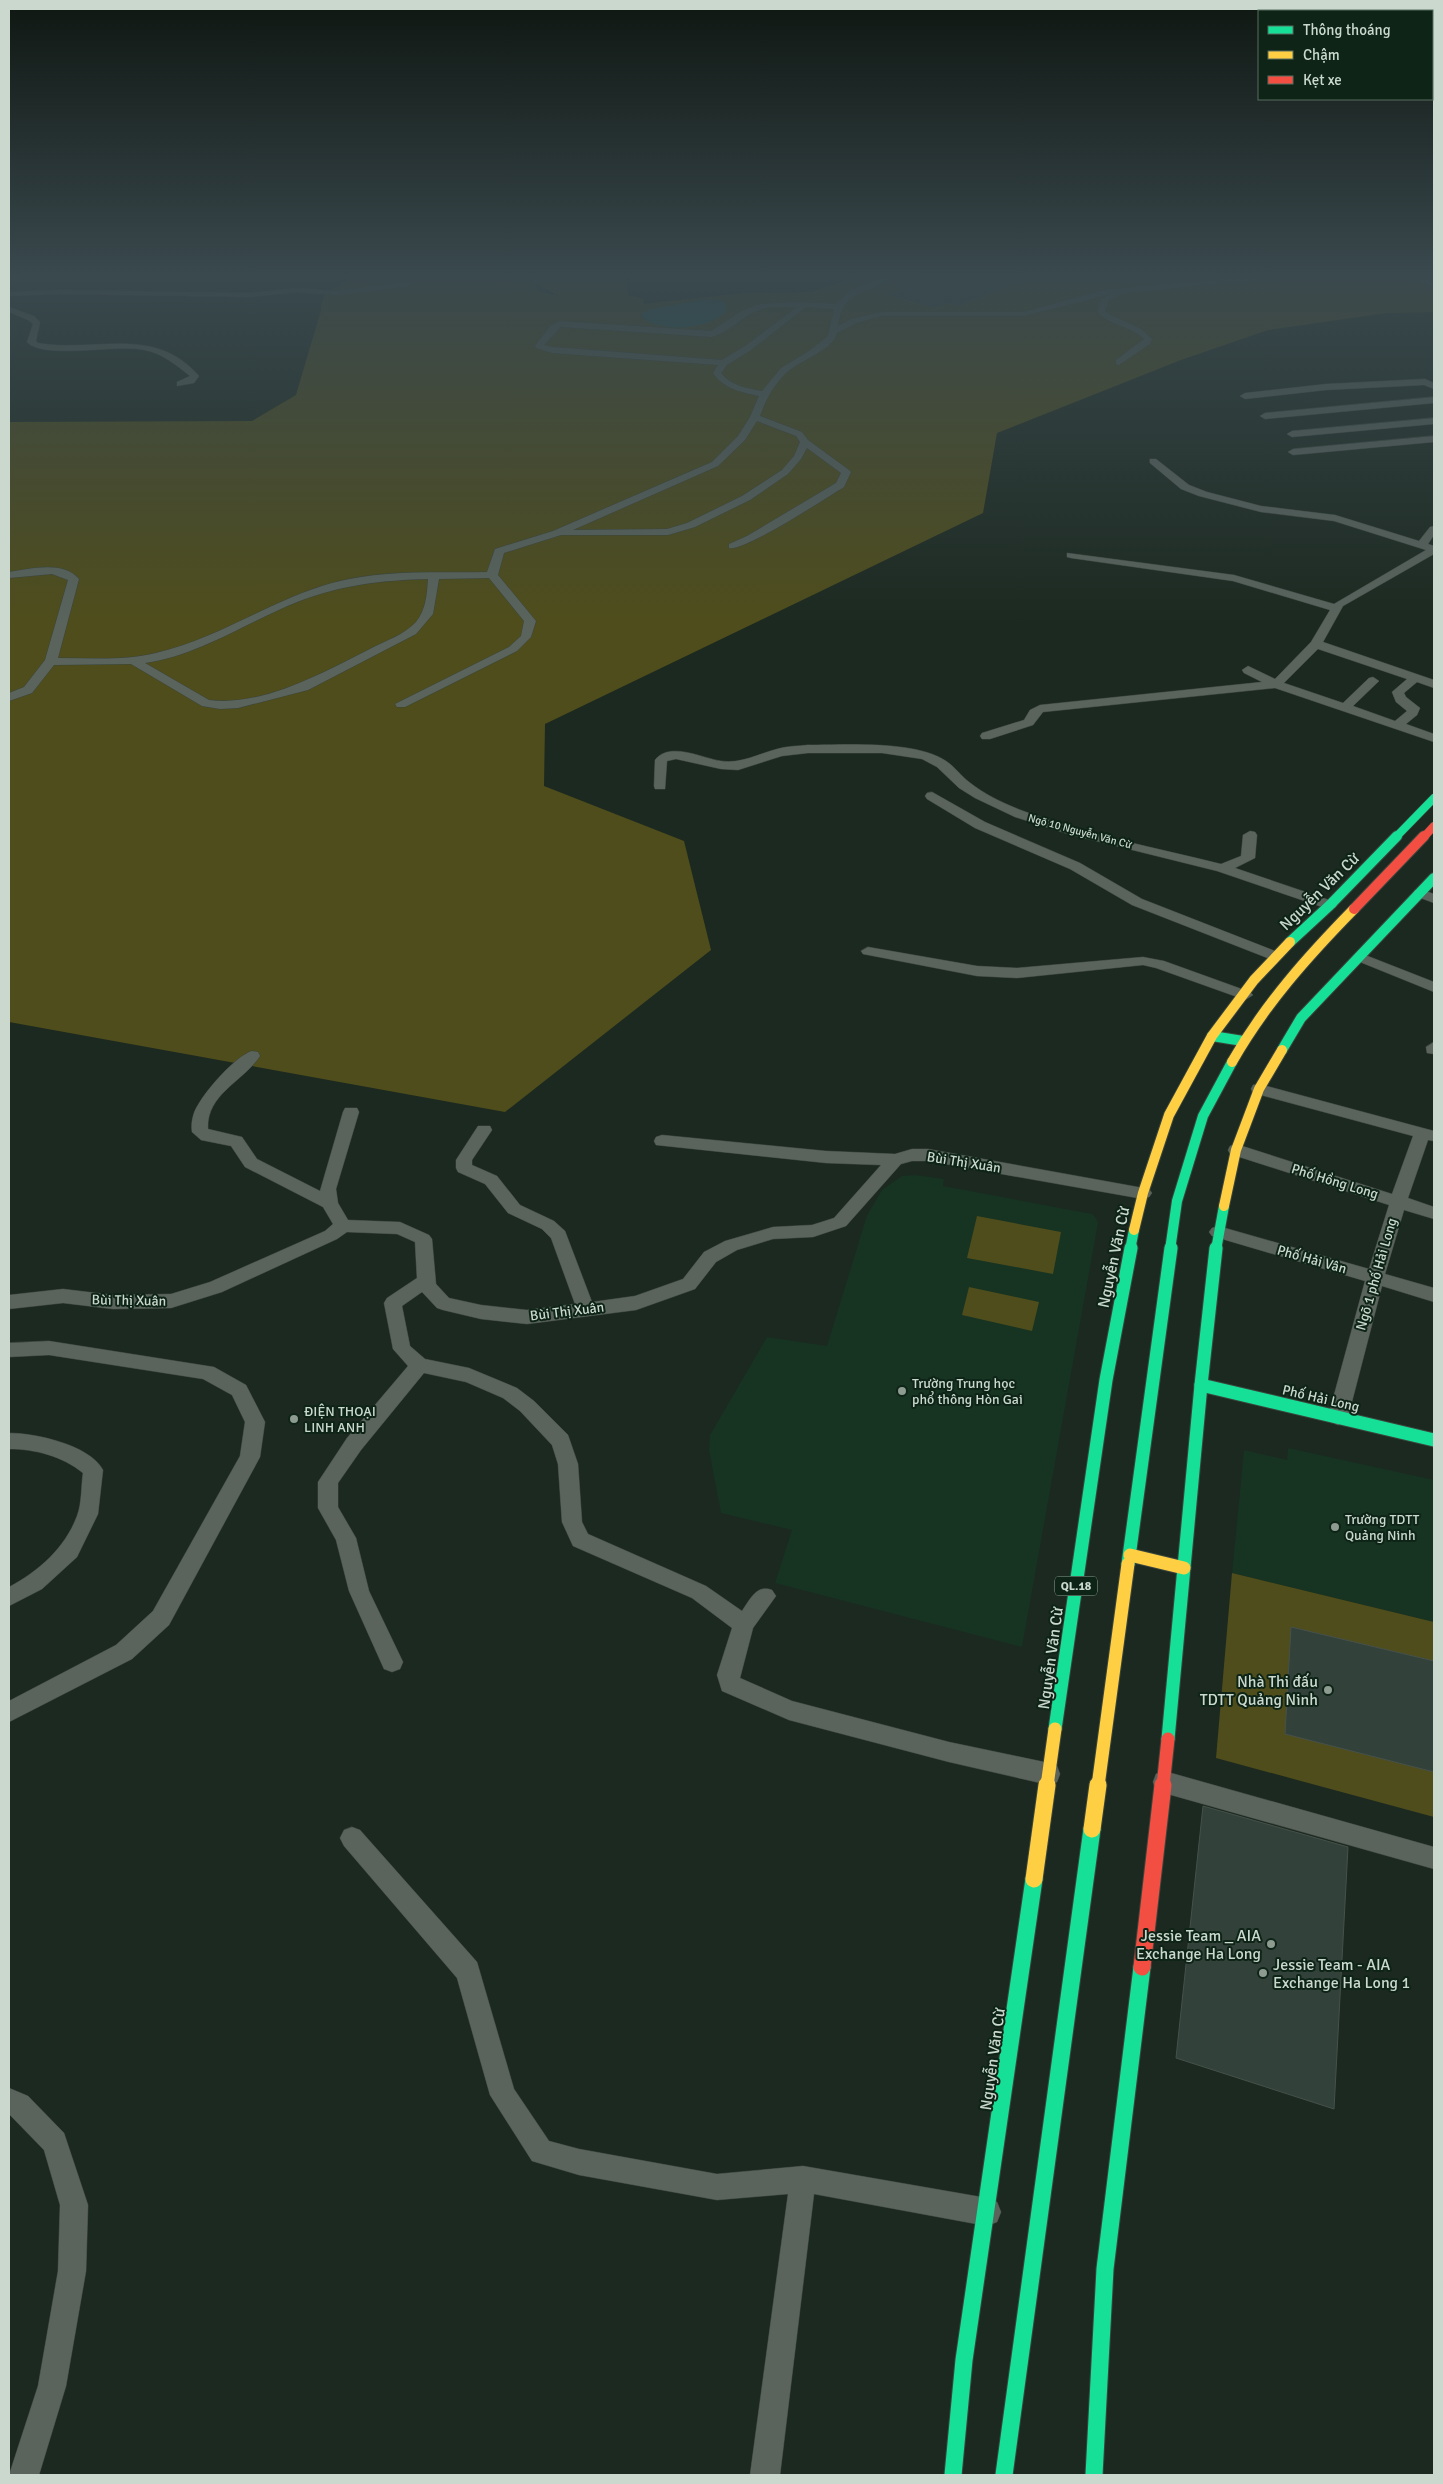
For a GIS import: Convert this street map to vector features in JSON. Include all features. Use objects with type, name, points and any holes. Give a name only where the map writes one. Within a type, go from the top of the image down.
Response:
[{"type":"main road","name":"Nguyễn Văn Cừ","points":[[953,2475],[964,2360],[987,2212],[1106,1380],[1130,1244],[1143,1193],[1169,1115],[1212,1036],[1245,996],[1254,980],[1275,956],[1330,905],[1434,798]]},
{"type":"main road","points":[[1004,2475],[1177,1201],[1203,1116],[1243,1041],[1267,1007],[1341,922],[1434,826]]},
{"type":"main road","points":[[1094,2475],[1105,2269],[1164,1782],[1201,1385],[1218,1232],[1236,1150],[1259,1089],[1301,1018],[1434,878]]},
{"type":"main road","points":[[1212,1036],[1243,1041]]},
{"type":"main road","name":"Phố Hải Long","points":[[1201,1385],[1434,1440]]},
{"type":"main road","points":[[1130,1555],[1184,1568]]},
{"type":"street","points":[[492,575],[499,551],[557,533],[714,464],[742,438],[764,394]]},
{"type":"street","points":[[1245,396],[1264,394]]},
{"type":"street","points":[[1265,416],[1434,400]]},
{"type":"street","points":[[733,546],[752,538],[840,485],[846,472],[805,442],[799,434],[754,417]]},
{"type":"street","points":[[1292,434],[1434,421]]},
{"type":"street","points":[[1294,452],[1434,439]]},
{"type":"street","points":[[557,533],[668,532],[691,524],[746,498],[786,472],[798,457],[805,442]]},
{"type":"street","points":[[1153,461],[1185,487],[1203,494],[1261,509],[1335,518],[1434,550]]},
{"type":"street","points":[[1421,545],[1434,529]]},
{"type":"street","points":[[986,736],[1029,722],[1034,713],[1040,709],[1276,684],[1316,644],[1339,604],[1434,550]]},
{"type":"street","points":[[1071,555],[1234,578],[1337,608]]},
{"type":"street","points":[[9,575],[61,572],[70,574],[74,579],[51,661],[28,690],[9,697]]},
{"type":"street","points":[[51,661],[134,662],[159,657],[195,645],[315,590],[365,580],[492,575]]},
{"type":"street","points":[[401,704],[513,649],[525,640],[530,631],[530,621],[492,575]]},
{"type":"street","points":[[134,662],[206,703],[220,705],[238,704],[304,687],[412,632],[424,622],[431,610],[434,577]]},
{"type":"street","points":[[1316,644],[1434,684]]},
{"type":"street","points":[[1248,670],[1276,684],[1434,738]]},
{"type":"street","points":[[1397,725],[1413,712],[1414,708],[1400,699],[1398,692],[1415,678]]},
{"type":"street","points":[[1345,707],[1373,681]]},
{"type":"street","name":"Ngõ 10 Nguyễn Văn Cừ","points":[[660,786],[661,760],[666,756],[676,755],[721,765],[738,766],[793,750],[868,748],[896,750],[934,759],[980,795],[1020,814],[1073,831],[1222,868],[1330,905]]},
{"type":"street","points":[[932,796],[980,825],[1075,866],[1137,902],[1275,956]]},
{"type":"street","points":[[1222,868],[1248,858],[1250,835]]},
{"type":"street","points":[[1420,893],[1434,899]]},
{"type":"street","points":[[868,951],[977,971],[1017,973],[1143,961],[1159,964],[1245,996]]},
{"type":"street","points":[[1360,957],[1434,987]]},
{"type":"street","points":[[252,1056],[209,1098],[204,1110],[200,1132],[207,1136],[236,1140],[251,1163],[329,1203]]},
{"type":"street","points":[[1259,1089],[1428,1135]]},
{"type":"street","points":[[343,1226],[329,1203],[328,1189],[331,1173],[350,1112]]},
{"type":"street","points":[[484,1130],[464,1160],[464,1168],[491,1180],[520,1213],[554,1229],[559,1235],[586,1309]]},
{"type":"street","name":"Ngõ 1 phố Hải Long","points":[[1338,1417],[1374,1277],[1397,1201],[1428,1135]]},
{"type":"street","points":[[662,1141],[826,1157],[895,1160]]},
{"type":"street","name":"Phố Hồng Long","points":[[1236,1150],[1434,1213]]},
{"type":"street","name":"Bùi Thị Xuân","points":[[9,1302],[63,1296],[112,1302],[171,1301],[216,1287],[331,1235],[343,1226],[400,1228],[423,1239],[428,1286],[443,1304],[481,1312],[527,1317],[636,1303],[689,1284],[710,1257],[731,1245],[773,1233],[813,1231],[840,1222],[895,1160],[912,1154],[928,1155],[1143,1193]]},
{"type":"street","name":"Phố Hải Vân","points":[[1218,1232],[1434,1295]]},
{"type":"street","points":[[427,1280],[394,1303],[396,1326],[402,1349],[420,1365],[469,1375],[510,1393],[527,1406],[561,1441],[568,1464],[572,1522],[580,1540],[699,1592],[744,1624]]},
{"type":"street","points":[[9,1350],[49,1348],[207,1372],[239,1390],[255,1422],[250,1457],[162,1618],[124,1652],[9,1712]]},
{"type":"street","points":[[392,1662],[359,1591],[346,1538],[328,1508],[328,1482],[354,1444],[420,1365]]},
{"type":"street","points":[[9,1441],[25,1441],[74,1455],[93,1470],[88,1514],[70,1551],[35,1582],[9,1597]]},
{"type":"street","points":[[766,1596],[744,1624],[728,1675],[730,1684],[789,1710],[949,1752],[1050,1774]]},
{"type":"street","points":[[1164,1782],[1434,1858]]},
{"type":"street","points":[[352,1838],[468,1971],[503,2095],[541,2152],[579,2162],[717,2187],[803,2179],[987,2212]]},
{"type":"street","points":[[9,2101],[18,2105],[55,2142],[74,2205],[72,2271],[52,2386],[24,2475]]},
{"type":"street","points":[[765,2475],[803,2179]]},
{"type":"shaded area","points":[[1096,394],[997,433],[983,513],[545,724],[544,786],[684,841],[711,950],[505,1112],[9,1022],[9,422],[252,421],[296,395]]},
{"type":"shaded area","name":"Trường Trung học phổ thông Hòn Gai","points":[[915,1175],[944,1179],[943,1186],[1092,1214],[1098,1223],[1022,1647],[775,1583],[792,1530],[721,1513],[709,1450],[710,1435],[767,1337],[827,1346],[867,1215],[882,1190],[902,1176]]},
{"type":"shaded area","points":[[977,1216],[1061,1232],[1053,1274],[967,1258]]},
{"type":"shaded area","points":[[969,1287],[1039,1302],[1032,1331],[962,1315]]},
{"type":"shaded area","name":"Trường TDTT Quảng Ninh","points":[[1288,1448],[1434,1480],[1434,1622],[1232,1573],[1244,1450],[1287,1460]]},
{"type":"shaded area","name":"Nhà Thi đấu TDTT Quảng Ninh","points":[[1232,1573],[1434,1622],[1434,1817],[1216,1758]]},
{"type":"building","points":[[1291,1627],[1434,1661],[1434,1772],[1285,1734]]},
{"type":"building","name":"Jessie Team - AIA Exchange Ha Long 1","points":[[1203,1806],[1348,1847],[1334,2109],[1176,2058]]},
{"type":"traffic: fast","points":[[1290,942],[1330,905],[1434,798]]},
{"type":"traffic: fast","points":[[1282,1050],[1301,1018],[1434,878]]},
{"type":"traffic: fast","points":[[1212,1036],[1243,1041]]},
{"type":"traffic: fast","points":[[1128,1564],[1177,1201],[1203,1116],[1232,1062]]},
{"type":"traffic: fast","points":[[1168,1739],[1201,1385],[1218,1232],[1224,1206]]},
{"type":"traffic: fast","points":[[1055,1729],[1106,1380],[1134,1230]]},
{"type":"traffic: fast","points":[[1201,1385],[1434,1440]]},
{"type":"traffic: fast","points":[[1004,2475],[1092,1829]]},
{"type":"traffic: fast","points":[[953,2475],[964,2360],[1034,1879]]},
{"type":"traffic: fast","points":[[1094,2475],[1105,2269],[1142,1967]]},
{"type":"traffic: slow","points":[[1232,1062],[1257,1021],[1287,981],[1354,909]]},
{"type":"traffic: slow","points":[[1134,1230],[1143,1193],[1169,1115],[1212,1036],[1254,980],[1290,942]]},
{"type":"traffic: slow","points":[[1224,1206],[1236,1150],[1259,1089],[1282,1050]]},
{"type":"traffic: slow","points":[[1130,1555],[1184,1568]]},
{"type":"traffic: slow","points":[[1092,1829],[1128,1564]]},
{"type":"traffic: slow","points":[[1034,1879],[1055,1729]]},
{"type":"traffic: jam","points":[[1354,909],[1434,826]]},
{"type":"traffic: jam","points":[[1142,1967],[1168,1739]]},
{"type":"place","name":"Trường Trung học phổ thông Hòn Gai","points":[[902,1391]]},
{"type":"place","name":"ĐIỆN THOẠI LINH ANH","points":[[294,1419]]},
{"type":"place","name":"Trường TDTT Quảng Ninh","points":[[1335,1527]]},
{"type":"place","name":"Nhà Thi đấu TDTT Quảng Ninh","points":[[1328,1690]]},
{"type":"place","name":"Jessie Team _ AIA Exchange Ha Long","points":[[1271,1944]]},
{"type":"place","name":"Jessie Team - AIA Exchange Ha Long 1","points":[[1263,1973]]}]
